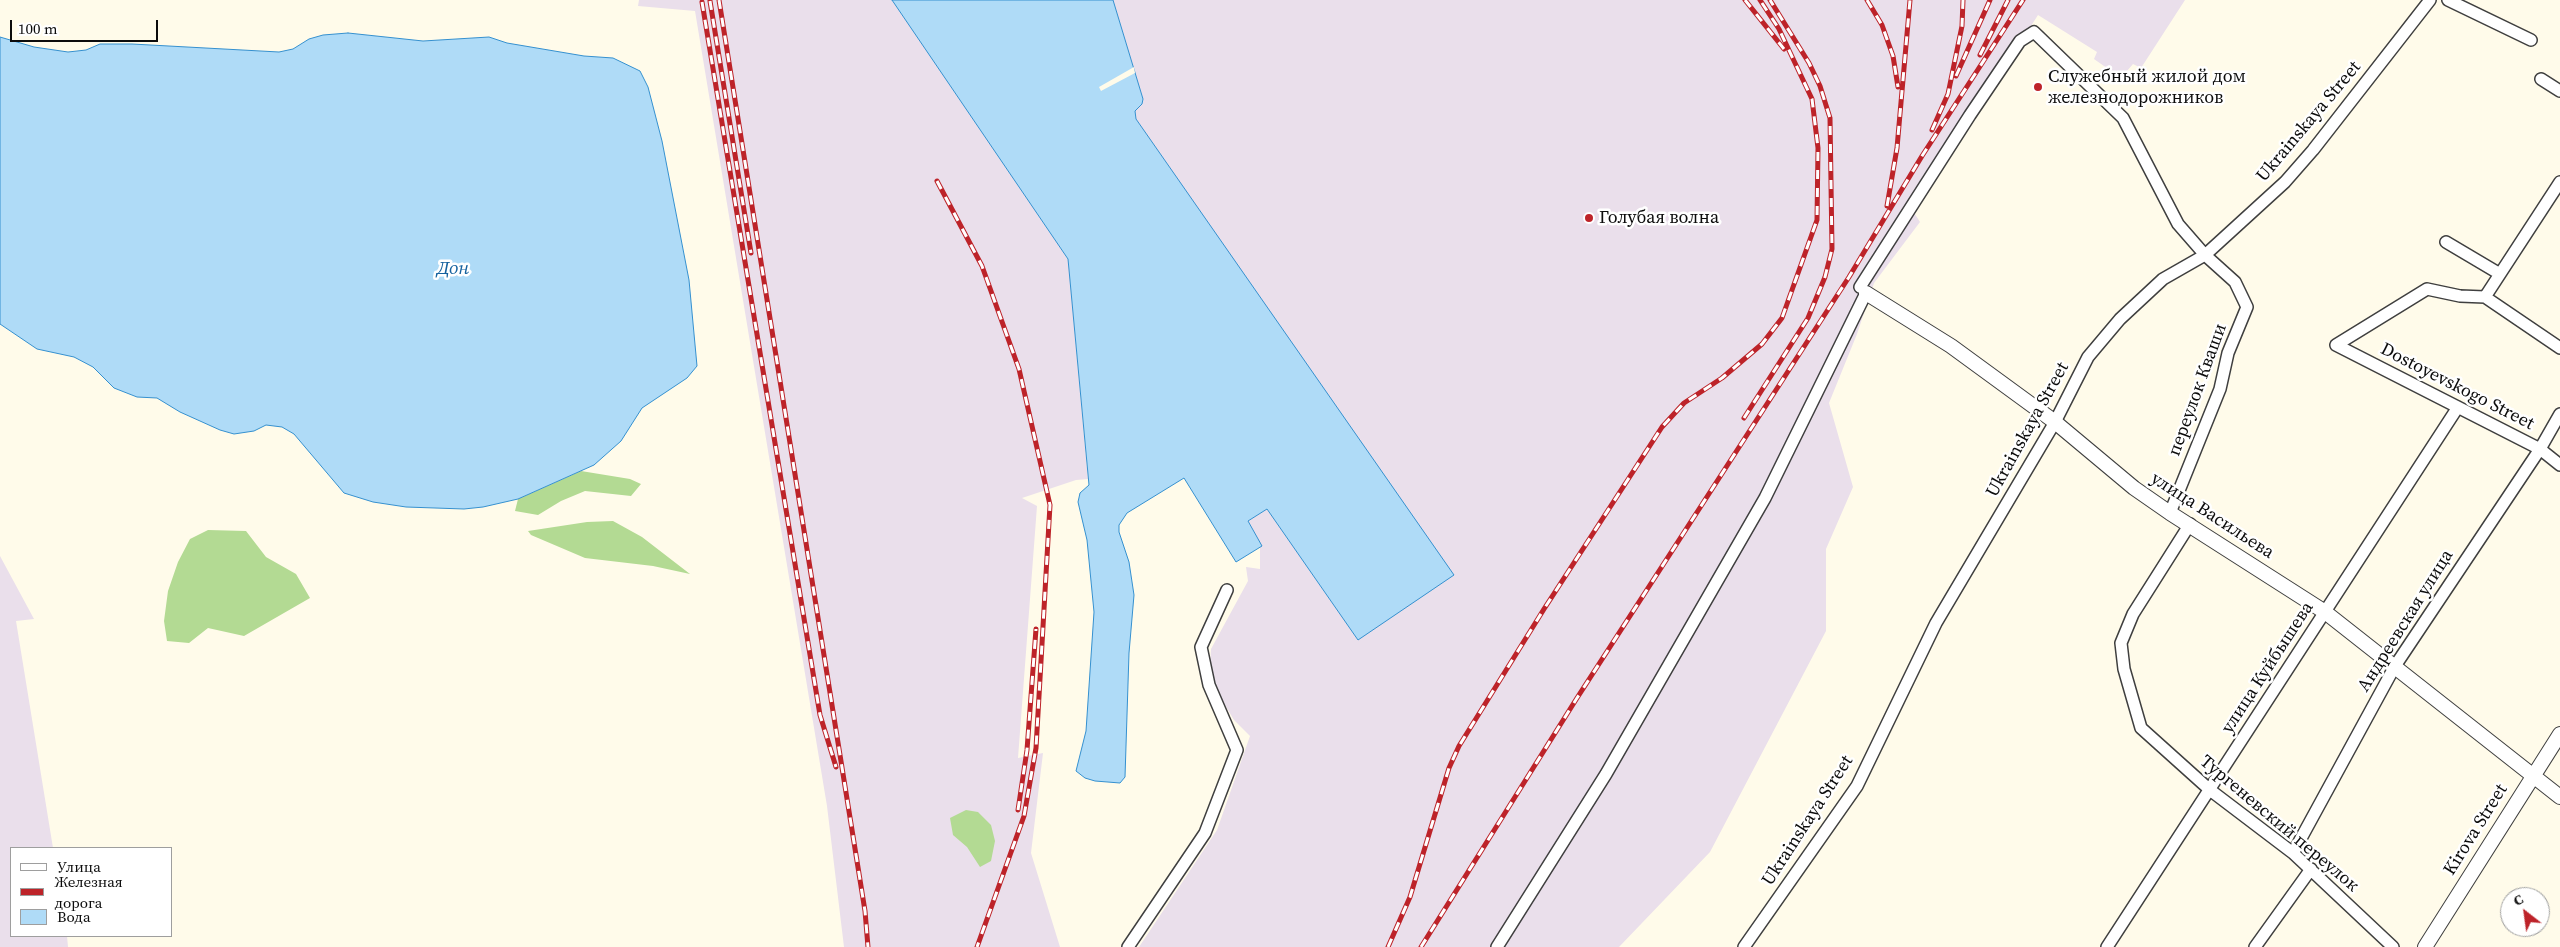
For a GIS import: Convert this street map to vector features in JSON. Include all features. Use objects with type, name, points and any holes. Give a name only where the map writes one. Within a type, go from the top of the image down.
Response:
[{"type":"street","name":"Ukrainskaya Street","points":[[1744,947],[1857,786],[1936,623],[2055,422],[2088,357],[2120,319],[2163,278],[2206,255],[2285,182],[2313,150],[2430,0]]},
{"type":"street","points":[[2448,0],[2531,40]]},
{"type":"street","points":[[1497,947],[1606,774],[1765,498],[1863,290],[1970,115],[2020,41],[2034,32],[2123,118],[2178,224],[2206,255]]},
{"type":"street","points":[[2541,79],[2560,91]]},
{"type":"street","points":[[2560,182],[2485,297],[2560,348]]},
{"type":"street","points":[[2446,242],[2500,274]]},
{"type":"street","name":"переулок Кваши","points":[[2170,513],[2220,389],[2228,353],[2248,307],[2235,282],[2206,255]]},
{"type":"street","name":"улица Васильева","points":[[1863,290],[1952,346],[2055,422],[2134,488],[2325,612],[2560,797]]},
{"type":"street","name":"Dostoyevskogo Street","points":[[2485,297],[2460,296],[2427,290],[2336,345],[2540,449],[2560,465]]},
{"type":"street","name":"улица Куйбышева","points":[[2107,947],[2458,407]]},
{"type":"street","name":"Андреевская улица","points":[[2293,853],[2395,666],[2540,449],[2560,414]]},
{"type":"street","name":"Тургеневский переулок","points":[[2190,524],[2133,614],[2121,643],[2124,669],[2141,728],[2210,790],[2293,853],[2393,947]]},
{"type":"street","points":[[1128,947],[1205,833],[1237,750],[1209,685],[1201,646],[1226,590]]},
{"type":"street","name":"Kirova Street","points":[[2425,947],[2560,734]]},
{"type":"street","points":[[2255,947],[2311,869]]},
{"type":"shaded area","points":[[639,0],[892,0],[1068,259],[1088,479],[1076,480],[1022,498],[1037,506],[1018,758],[1043,753],[1031,853],[1060,947],[844,947],[827,806],[695,11],[638,6]]},
{"type":"shaded area","points":[[1113,0],[2185,0],[2141,68],[2133,64],[2121,78],[2094,59],[2097,52],[2038,15],[1913,211],[1920,222],[1874,283],[1857,334],[1829,403],[1853,487],[1826,549],[1826,631],[1710,852],[1619,947],[1139,947],[1217,830],[1250,736],[1234,720],[1219,695],[1210,668],[1211,649],[1248,581],[1246,567],[1260,569],[1260,545],[1248,521],[1267,509],[1358,640],[1250,285],[1136,119],[1135,111],[1142,104],[1143,99]]},
{"type":"shaded area","points":[[0,556],[34,619],[16,621],[53,847],[10,847],[10,937],[67,937],[68,947],[0,947]]},
{"type":"green space","points":[[581,471],[630,479],[641,484],[631,496],[585,491],[561,501],[538,515],[515,511],[518,499]]},
{"type":"green space","points":[[613,521],[642,537],[690,574],[653,566],[585,558],[531,535],[528,531],[587,522]]},
{"type":"green space","points":[[208,530],[246,531],[266,557],[296,574],[310,598],[244,636],[208,628],[189,643],[167,641],[164,621],[168,591],[178,562],[190,539]]},
{"type":"green space","points":[[966,810],[978,812],[991,825],[995,841],[991,861],[980,867],[967,847],[953,835],[950,818]]},
{"type":"water","points":[[892,0],[1113,0],[1143,99],[1142,104],[1135,111],[1136,119],[1454,575],[1358,640],[1267,509],[1248,521],[1262,546],[1236,562],[1184,478],[1127,513],[1119,525],[1119,532],[1129,562],[1134,595],[1129,653],[1125,777],[1120,783],[1095,781],[1085,778],[1076,771],[1086,731],[1094,612],[1087,540],[1078,502],[1080,493],[1089,485],[1068,259]]},
{"type":"water","name":"Дон","points":[[348,33],[423,41],[489,37],[507,43],[584,56],[613,58],[640,71],[648,87],[662,141],[689,280],[697,366],[687,378],[642,408],[621,441],[594,465],[518,499],[483,507],[464,509],[406,507],[373,502],[344,493],[294,434],[282,427],[266,425],[254,431],[234,434],[220,430],[180,412],[157,398],[137,397],[114,388],[93,367],[74,357],[37,349],[0,324],[0,37],[34,47],[68,52],[86,50],[100,44],[132,44],[279,52],[293,49],[309,39],[323,35]]},
{"type":"pier","points":[[1134,67],[1135,73],[1101,91],[1099,87]]},
{"type":"railway","points":[[719,0],[865,911],[868,947]]},
{"type":"railway","points":[[1745,0],[1784,49]]},
{"type":"railway","points":[[1388,947],[1410,897],[1449,768],[1459,746],[1544,609],[1662,427],[1684,403],[1722,378],[1762,344],[1782,318],[1817,220],[1818,148],[1812,99],[1779,29],[1760,0]]},
{"type":"railway","points":[[1744,418],[1808,318],[1825,277],[1832,249],[1830,118],[1820,86],[1809,63],[1770,0]]},
{"type":"railway","points":[[1867,0],[1882,25],[1893,56],[1898,87]]},
{"type":"railway","points":[[1887,206],[1897,148],[1910,0]]},
{"type":"railway","points":[[1932,130],[1948,94],[1962,26],[1963,0]]},
{"type":"railway","points":[[1956,76],[1990,0]]},
{"type":"railway","points":[[1980,55],[2008,0]]},
{"type":"railway","points":[[1421,947],[1577,698],[1849,277],[1922,156],[2023,0]]},
{"type":"railway","points":[[710,1],[751,253]]},
{"type":"railway","points":[[702,2],[820,715],[836,767]]},
{"type":"railway","points":[[937,181],[982,266],[1019,369],[1050,505],[1036,748],[1024,816],[977,947]]},
{"type":"railway","points":[[1018,810],[1027,750],[1036,629]]},
{"type":"place","name":"Служебный жилой дом железнодорожников","points":[[2038,87]]},
{"type":"place","name":"Голубая волна","points":[[1589,218]]}]
